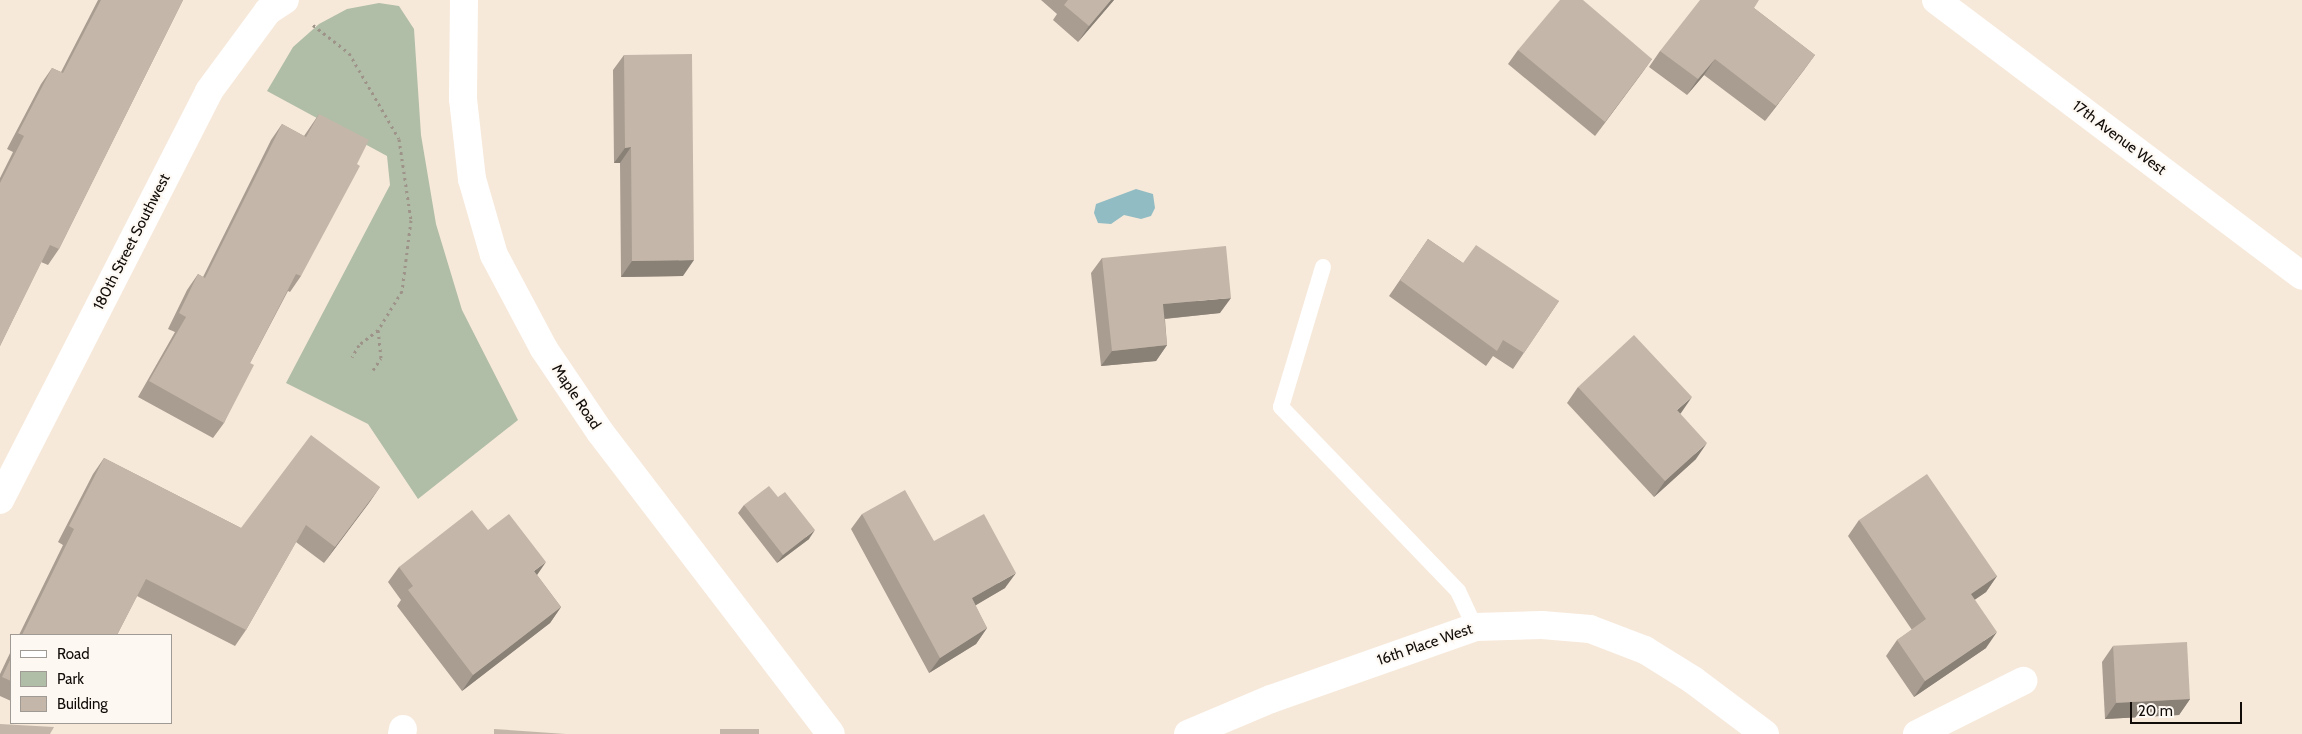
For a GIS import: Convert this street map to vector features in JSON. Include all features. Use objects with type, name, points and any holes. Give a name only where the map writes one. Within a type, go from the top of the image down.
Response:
[{"type":"street","name":"180th Street Southwest","points":[[0,500],[209,91],[268,11],[285,0]]},
{"type":"street","name":"Maple Road","points":[[464,0],[465,117],[472,179],[494,255],[544,348],[600,432],[831,734]]},
{"type":"street","name":"17th Avenue West","points":[[1936,0],[2302,276]]},
{"type":"street","name":"16th Place West","points":[[1188,734],[1271,699],[1475,626],[1542,625],[1590,629],[1622,640],[1670,664],[1765,734]]},
{"type":"street","points":[[1917,734],[2023,681]]},
{"type":"lane","points":[[1322,266],[1281,407],[1458,591],[1475,626]]},
{"type":"path","points":[[313,25],[349,53],[399,139],[412,220],[402,290],[378,330],[359,345],[352,357]]},
{"type":"path","points":[[373,370],[381,358],[378,330]]},
{"type":"green space","points":[[379,3],[399,6],[414,29],[421,135],[436,224],[462,310],[518,420],[418,499],[368,424],[286,383],[390,185],[387,156],[267,91],[293,47],[319,24],[347,9]]},
{"type":"water","points":[[1136,189],[1153,194],[1155,208],[1151,216],[1141,219],[1124,215],[1111,224],[1098,223],[1094,213],[1096,204]]},
{"type":"building","points":[[101,0],[183,0],[59,249],[50,245],[0,346],[0,183],[24,136],[18,133],[52,68],[63,73]]},
{"type":"building","points":[[1068,0],[1111,0],[1089,26],[1064,5]]},
{"type":"building","points":[[1560,0],[1583,0],[1652,59],[1605,122],[1518,50]]},
{"type":"building","points":[[1700,0],[1759,0],[1754,8],[1815,55],[1776,106],[1715,59],[1698,79],[1660,51]]},
{"type":"building","points":[[692,54],[694,260],[632,261],[631,147],[625,148],[624,55]]},
{"type":"building","points":[[319,114],[369,140],[357,164],[360,166],[301,276],[296,274],[250,363],[254,365],[224,423],[149,381],[186,317],[179,313],[198,274],[205,278],[282,124],[306,137]]},
{"type":"building","points":[[1428,239],[1463,263],[1476,245],[1559,301],[1524,353],[1503,340],[1497,351],[1400,280]]},
{"type":"building","points":[[1226,246],[1231,298],[1163,304],[1167,345],[1112,351],[1102,258]]},
{"type":"building","points":[[1634,335],[1692,397],[1677,410],[1707,443],[1665,481],[1578,387]]},
{"type":"building","points":[[311,435],[380,487],[335,547],[306,525],[246,630],[146,579],[118,634],[22,634],[74,529],[69,526],[104,458],[241,528]]},
{"type":"building","points":[[1927,474],[1997,576],[1971,594],[1997,632],[1925,681],[1897,640],[1926,619],[1859,520]]},
{"type":"building","points":[[769,486],[778,497],[785,492],[815,530],[783,555],[744,505]]},
{"type":"building","points":[[905,490],[934,541],[984,514],[1016,573],[972,598],[987,628],[940,658],[862,514]]},
{"type":"building","points":[[472,510],[488,530],[509,514],[546,562],[534,571],[561,607],[473,675],[408,590],[413,586],[399,567]]},
{"type":"building","points":[[2187,642],[2190,699],[2116,703],[2113,646]]},
{"type":"building","points":[[10,660],[10,681],[2,677]]},
{"type":"building","points":[[0,724],[54,727],[50,734],[0,734]]},
{"type":"building","points":[[494,729],[566,734],[494,734]]},
{"type":"building","points":[[720,729],[759,729],[759,734],[720,734]]}]
